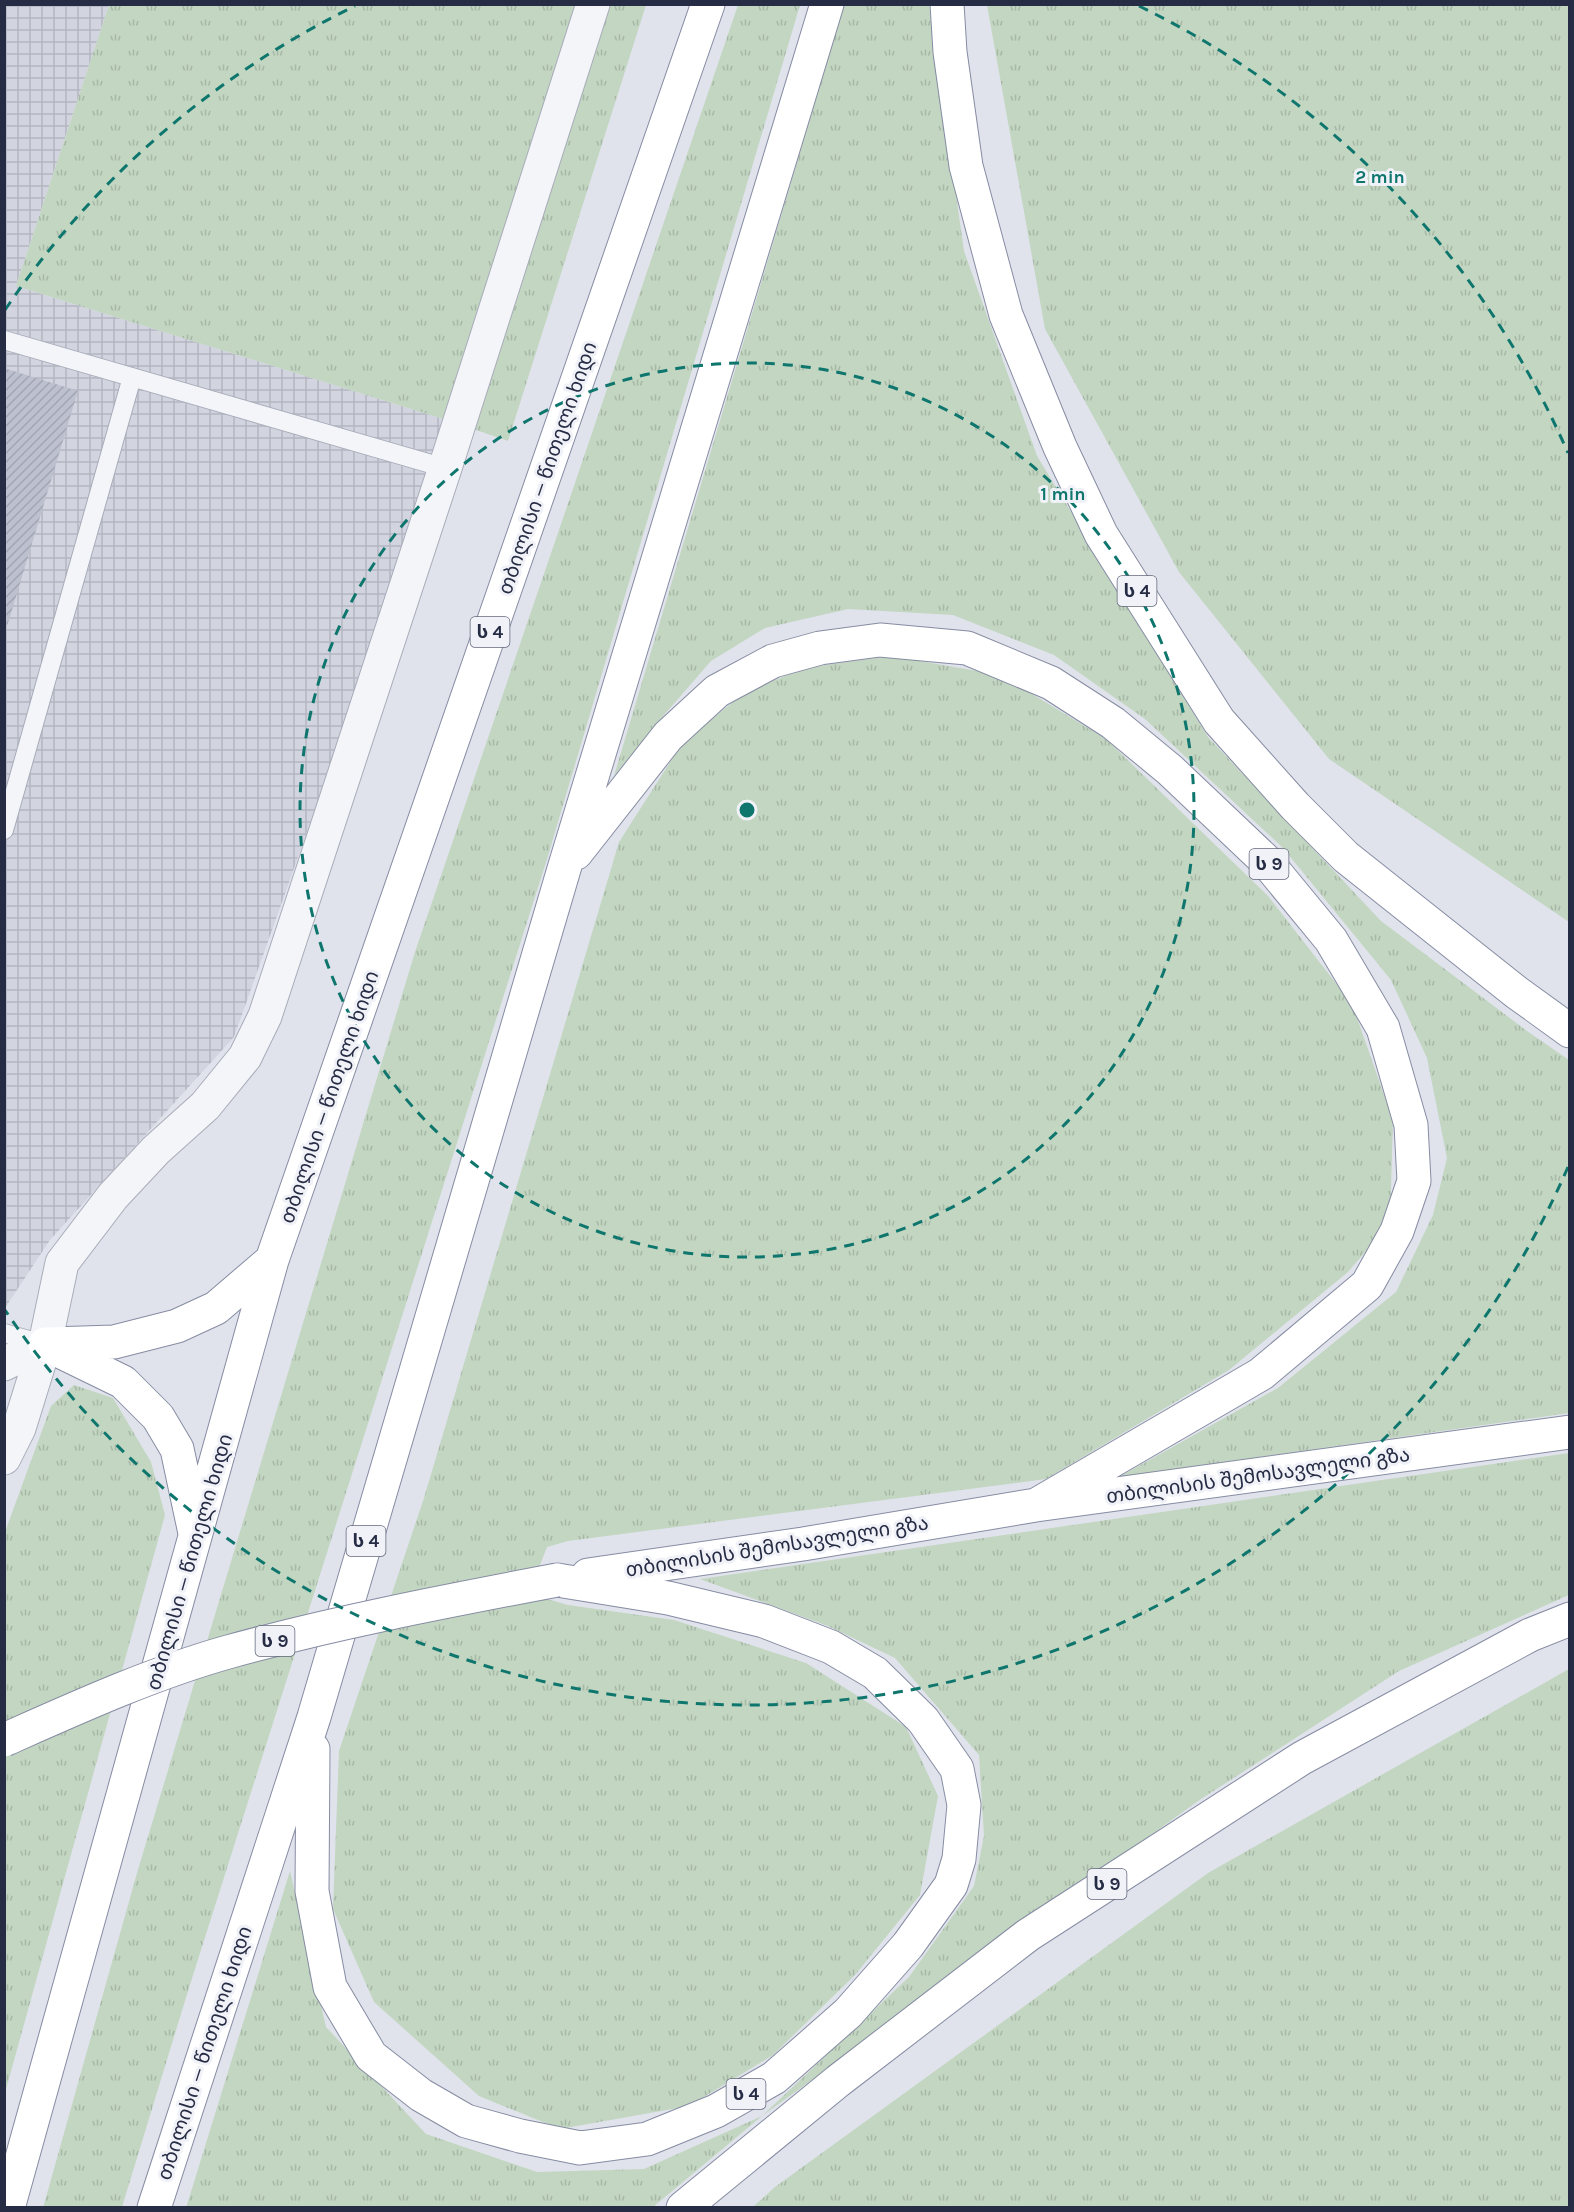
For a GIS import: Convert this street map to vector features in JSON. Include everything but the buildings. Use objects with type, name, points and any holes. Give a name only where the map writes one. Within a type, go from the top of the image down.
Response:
[{"type":"highway","name":"თბილისი — წითელი ხიდი","points":[[8,2208],[272,1260],[708,4]]},
{"type":"highway","name":"თბილისი — წითელი ხიდი","points":[[154,2208],[314,1717],[564,869],[827,4]]},
{"type":"highway","name":"ს 4","points":[[947,4],[950,51],[966,166],[1006,315],[1060,447],[1101,534],[1219,721],[1295,806],[1346,857],[1516,992],[1569,1031]]},
{"type":"highway","name":"ს 9","points":[[564,869],[668,736],[717,691],[773,661],[820,648],[880,640],[967,648],[1050,683],[1113,723],[1170,770],[1266,861],[1331,940],[1383,1028],[1411,1125],[1414,1181],[1397,1231],[1367,1285],[1261,1374],[1036,1505]]},
{"type":"highway","points":[[45,1344],[114,1342],[177,1326],[216,1308],[272,1260]]},
{"type":"highway","points":[[45,1344],[123,1382],[158,1417],[177,1449],[196,1536]]},
{"type":"highway","name":"თბილისის შემოსავლელი გზა","points":[[4,1740],[127,1687],[227,1652],[421,1606],[557,1580],[803,1544],[1036,1505],[1569,1432]]},
{"type":"highway","name":"ს 4","points":[[314,1717],[312,1891],[330,1987],[371,2056],[421,2095],[466,2121],[520,2136],[580,2148],[647,2139],[725,2106],[774,2078],[848,2013],[908,1945],[951,1885],[959,1859],[964,1805],[957,1769],[923,1720],[874,1673],[831,1647],[764,1621],[668,1598],[557,1580]]},
{"type":"highway","name":"ს 9","points":[[683,2208],[838,2081],[1028,1935],[1302,1758],[1530,1635],[1569,1619]]},
{"type":"street","points":[[4,1458],[19,1428],[45,1344],[62,1263],[113,1196],[156,1150],[205,1106],[244,1057],[265,1016],[445,468],[593,4]]},
{"type":"street","points":[[4,1364],[45,1344]]},
{"type":"lane","points":[[4,340],[445,468]]},
{"type":"lane","points":[[4,830],[132,376]]},
{"type":"lane","points":[[4,1333],[45,1344]]},
{"type":"shaded area","points":[[5,5],[109,5],[16,286],[453,422],[234,1037],[50,1240],[5,1308]]},
{"type":"green space","points":[[109,5],[646,5],[508,441],[16,286]]},
{"type":"green space","points":[[738,5],[800,5],[547,859],[188,1991],[122,2207],[43,2208],[137,1873],[415,952]]},
{"type":"green space","points":[[844,5],[929,5],[964,251],[1037,456],[1208,737],[1381,921],[1569,1060],[1569,1413],[1119,1477],[1278,1388],[1396,1292],[1433,1215],[1447,1158],[1427,1058],[1391,980],[1283,848],[1145,719],[1054,655],[953,615],[848,609],[765,628],[711,661],[614,776]]},
{"type":"green space","points":[[987,5],[1569,5],[1569,922],[1329,759],[1179,572],[1045,329]]},
{"type":"green space","points":[[890,656],[1001,675],[1106,739],[1268,896],[1352,1004],[1393,1120],[1390,1223],[1348,1272],[1229,1370],[1046,1479],[568,1541],[547,1547],[540,1565],[544,1598],[568,1605],[674,1620],[806,1663],[906,1727],[938,1796],[920,1895],[855,1975],[773,2055],[689,2106],[560,2129],[479,2096],[374,2002],[333,1909],[339,1751],[424,1498],[619,842],[683,742],[743,694],[803,668]]},
{"type":"green space","points":[[74,1385],[113,1398],[151,1462],[165,1515],[5,2093],[5,1532],[51,1406]]},
{"type":"green space","points":[[1569,1453],[1569,1595],[1399,1671],[1198,1801],[762,2116],[909,1977],[974,1886],[984,1836],[979,1755],[895,1658],[828,1626],[700,1579]]},
{"type":"green space","points":[[1569,1669],[1569,2207],[753,2207],[775,2187],[1208,1873]]},
{"type":"green space","points":[[290,1871],[326,2027],[426,2134],[537,2172],[644,2169],[762,2116],[653,2207],[186,2208]]}]
